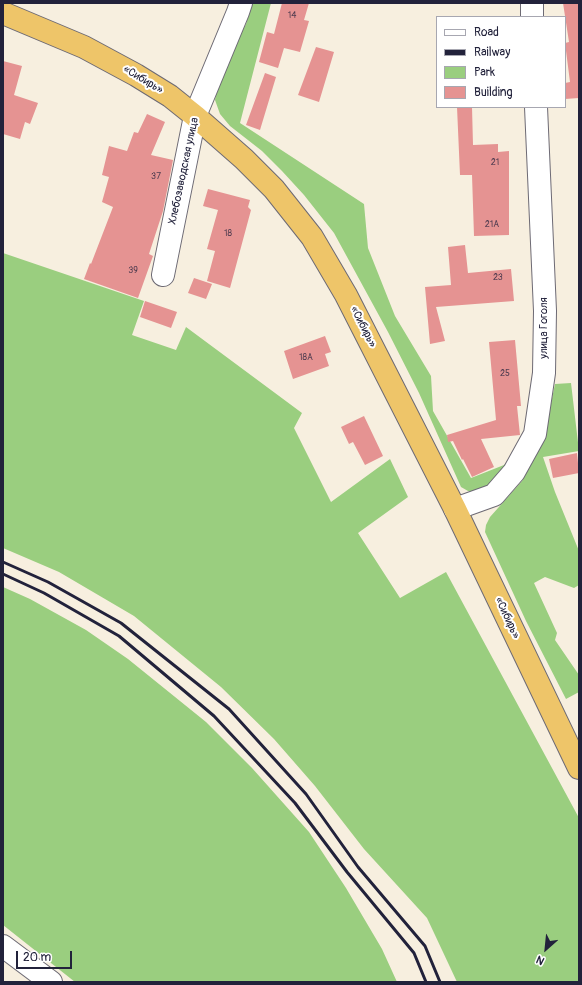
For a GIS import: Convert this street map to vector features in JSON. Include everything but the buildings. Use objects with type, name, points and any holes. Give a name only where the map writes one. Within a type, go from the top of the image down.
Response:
[{"type":"highway","name":"«Сибирь»","points":[[3,13],[84,47],[129,71],[170,96],[244,159],[274,189],[312,236],[346,294],[455,508],[579,768]]},
{"type":"street","name":"Хлебозаводская улица","points":[[162,275],[195,116],[236,19],[241,3]]},
{"type":"street","points":[[532,3],[532,16]]},
{"type":"street","name":"улица Гоголя","points":[[455,508],[494,495],[514,472],[535,434],[544,373],[544,311],[536,108]]},
{"type":"street","points":[[3,946],[51,982]]},
{"type":"green space","points":[[252,3],[271,3],[240,123],[364,204],[368,248],[395,316],[431,376],[433,411],[471,478],[504,465],[515,452],[490,485],[475,492],[468,491],[461,487],[419,393],[388,332],[334,233],[304,195],[282,171],[262,151],[230,126],[220,114],[215,100],[217,87],[226,60],[246,24]]},
{"type":"green space","points":[[3,253],[144,301],[132,335],[176,350],[186,327],[302,413],[294,428],[331,502],[390,459],[408,497],[358,533],[400,598],[446,572],[579,818],[579,982],[457,982],[427,918],[364,849],[315,786],[274,739],[221,687],[134,616],[59,572],[3,548]]},
{"type":"green space","points":[[571,383],[579,451],[543,457],[555,492],[579,551],[579,585],[574,588],[545,577],[534,583],[557,633],[555,640],[579,675],[579,692],[566,699],[526,621],[485,532],[486,525],[490,517],[522,481],[543,442],[555,384]]},
{"type":"green space","points":[[3,587],[30,599],[86,630],[128,659],[206,722],[252,768],[309,832],[346,888],[382,949],[397,982],[75,982],[3,925]]},
{"type":"railway","points":[[3,562],[48,582],[121,623],[229,709],[306,794],[358,867],[425,946],[440,982]]},
{"type":"railway","points":[[3,574],[44,593],[119,636],[214,716],[295,803],[347,872],[414,953],[426,982]]}]
